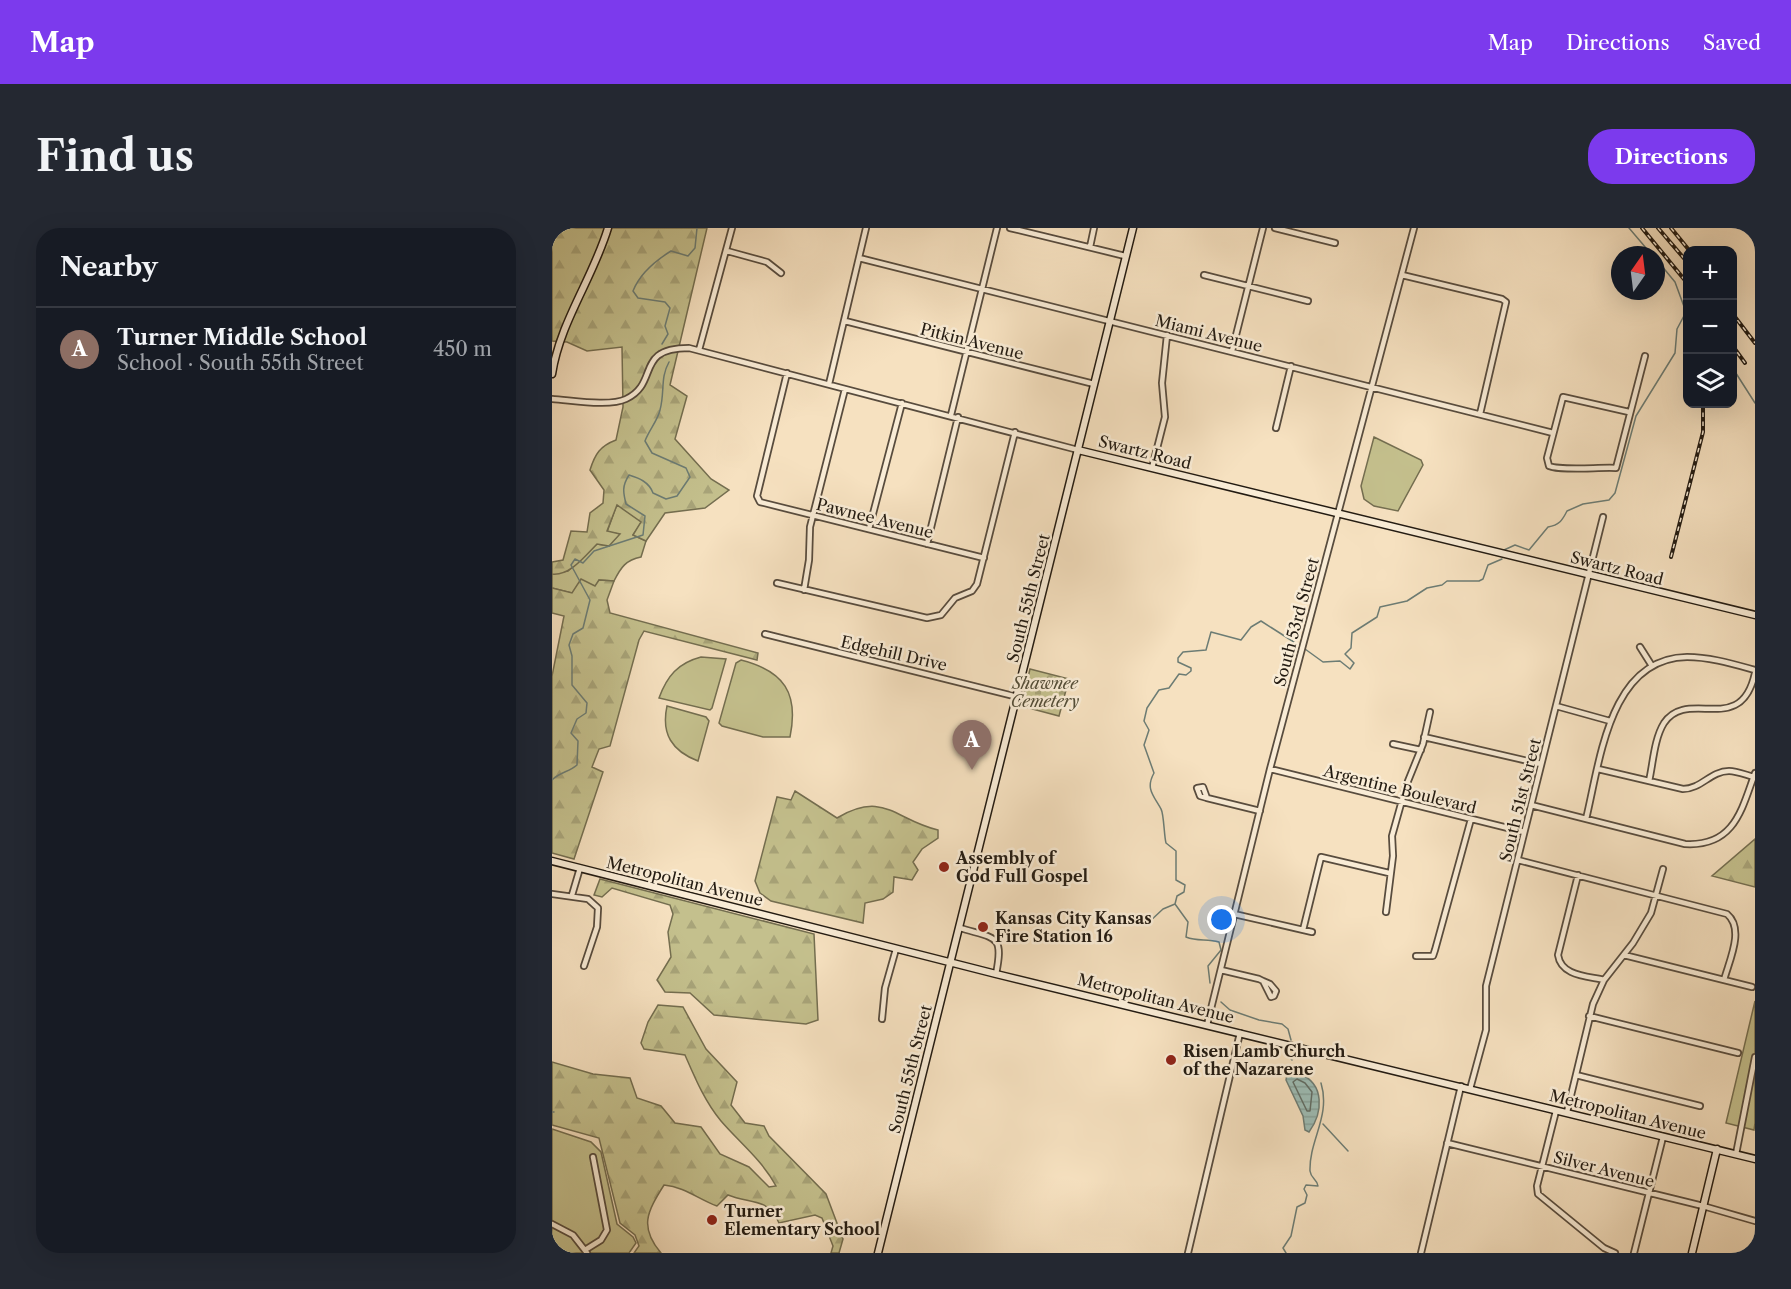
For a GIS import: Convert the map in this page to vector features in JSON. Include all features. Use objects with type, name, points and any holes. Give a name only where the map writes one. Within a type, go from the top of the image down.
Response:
[{"type":"main road","points":[[552,374],[558,345],[599,254],[608,228]]},
{"type":"main road","name":"South 55th Street","points":[[878,1253],[1133,228]]},
{"type":"main road","name":"Swartz Road","points":[[1078,450],[1755,615]]},
{"type":"main road","name":"Metropolitan Avenue","points":[[552,861],[996,974],[1755,1159]]},
{"type":"main road","points":[[1692,1253],[1717,1149]]},
{"type":"street","points":[[699,350],[732,228]]},
{"type":"street","points":[[828,384],[866,228]]},
{"type":"street","points":[[951,415],[997,228]]},
{"type":"street","points":[[1010,228],[1125,256]]},
{"type":"street","points":[[1089,247],[1094,228]]},
{"type":"street","points":[[1232,351],[1263,228]]},
{"type":"street","points":[[1275,228],[1335,243]]},
{"type":"street","name":"South 53rd Street","points":[[1207,1025],[1270,769],[1414,228]]},
{"type":"street","points":[[727,251],[767,262],[781,273]]},
{"type":"street","name":"Miami Avenue","points":[[859,258],[1553,433]]},
{"type":"street","points":[[1204,274],[1308,301]]},
{"type":"street","points":[[1402,274],[1502,299],[1506,302],[1480,414]]},
{"type":"street","name":"Pitkin Avenue","points":[[845,321],[1094,384]]},
{"type":"street","points":[[1152,468],[1165,420],[1162,383],[1167,335]]},
{"type":"street","name":"Swartz Road","points":[[552,399],[621,401],[637,391],[650,365],[660,353],[669,348],[699,350],[1078,450]]},
{"type":"street","points":[[1629,412],[1563,397],[1547,458],[1549,466],[1557,469],[1584,466],[1616,468],[1645,356]]},
{"type":"street","points":[[1276,428],[1291,366]]},
{"type":"street","name":"Pawnee Avenue","points":[[787,373],[757,496],[760,502],[984,558]]},
{"type":"street","points":[[804,590],[813,515],[845,388]]},
{"type":"street","points":[[869,529],[902,403]]},
{"type":"street","points":[[927,544],[958,417]]},
{"type":"street","points":[[777,583],[927,618],[941,615],[955,598],[972,591],[984,558],[1015,432]]},
{"type":"street","name":"South 51st Street","points":[[1470,1089],[1486,1030],[1486,986],[1603,517]]},
{"type":"street","name":"Edgehill Drive","points":[[765,634],[1018,697]]},
{"type":"street","points":[[1640,647],[1652,666]]},
{"type":"street","points":[[1586,819],[1610,721],[1630,685],[1652,666],[1686,657],[1710,658],[1755,671],[1749,693],[1734,706],[1718,710],[1681,710],[1665,722],[1649,782]]},
{"type":"street","points":[[1556,706],[1610,721]]},
{"type":"street","points":[[1386,912],[1389,873],[1393,856],[1392,836],[1401,801],[1421,750],[1430,712]]},
{"type":"street","points":[[1424,736],[1541,764]]},
{"type":"street","points":[[1393,744],[1421,750]]},
{"type":"street","name":"Argentine Boulevard","points":[[1270,769],[1524,832]]},
{"type":"street","points":[[1531,805],[1685,844],[1698,843],[1719,836],[1738,819],[1745,808],[1754,775],[1720,772],[1693,789],[1672,788],[1598,769]]},
{"type":"street","points":[[1207,798],[1260,811]]},
{"type":"street","points":[[1416,956],[1432,956],[1436,950],[1471,819]]},
{"type":"street","points":[[1303,930],[1320,857],[1389,873]]},
{"type":"street","points":[[1518,860],[1721,911],[1731,917],[1736,934],[1724,980]]},
{"type":"street","points":[[572,895],[580,868]]},
{"type":"street","points":[[1567,1112],[1589,1016],[1605,980],[1642,928],[1657,895],[1663,869]]},
{"type":"street","points":[[1578,875],[1558,955],[1559,962],[1567,970],[1605,980]]},
{"type":"street","points":[[552,894],[588,899],[598,909],[597,927],[584,966]]},
{"type":"street","points":[[1234,914],[1312,932]]},
{"type":"street","points":[[960,928],[991,937],[999,943],[996,974]]},
{"type":"street","points":[[882,1019],[885,988],[896,949]]},
{"type":"street","points":[[1624,955],[1752,987]]},
{"type":"street","points":[[1221,970],[1263,981]]},
{"type":"street","points":[[1589,1016],[1738,1053]]},
{"type":"street","points":[[1188,1253],[1240,1033]]},
{"type":"street","points":[[1736,1154],[1755,1057]]},
{"type":"street","points":[[1575,1075],[1700,1106]]},
{"type":"street","points":[[1421,1253],[1461,1086]]},
{"type":"street","points":[[1556,1111],[1542,1166],[1538,1194],[1604,1248],[1615,1253]]},
{"type":"street","points":[[1634,1253],[1663,1137]]},
{"type":"street","name":"Silver Avenue","points":[[1447,1143],[1649,1192],[1755,1221]]},
{"type":"street","points":[[552,1224],[570,1232],[586,1251],[602,1240],[607,1230],[593,1157]]},
{"type":"green space","points":[[552,228],[707,228],[670,385],[687,396],[675,439],[711,479],[729,490],[705,508],[665,513],[646,541],[633,535],[641,522],[617,505],[607,531],[620,534],[609,546],[597,544],[571,569],[559,574],[552,574],[552,562],[563,560],[571,531],[587,532],[590,513],[603,503],[604,490],[590,470],[599,451],[616,440],[623,407],[622,347],[587,351],[567,342],[552,341]]},
{"type":"green space","points":[[1374,437],[1421,460],[1423,465],[1398,511],[1374,506],[1364,499],[1361,486]]},
{"type":"green space","points":[[617,504],[642,522],[633,535],[646,541],[641,557],[624,565],[614,581],[599,580],[596,586],[572,593],[552,588],[552,574],[568,571],[597,544],[609,546],[619,534],[607,532]]},
{"type":"green space","points":[[581,579],[595,586],[599,580],[614,581],[607,600],[610,613],[758,653],[757,660],[644,631],[639,640],[610,746],[599,749],[592,767],[603,772],[574,859],[552,853],[552,676],[564,616],[552,613],[552,588],[572,593]]},
{"type":"green space","points":[[701,657],[726,659],[710,710],[659,698],[674,671]]},
{"type":"green space","points":[[741,660],[768,670],[785,686],[792,708],[790,737],[763,737],[722,726],[719,723],[736,663]]},
{"type":"green space","name":"Shawnee Cemetery","points":[[1030,669],[1069,679],[1059,716],[1021,706]]},
{"type":"green space","points":[[667,706],[706,717],[709,721],[698,761],[681,752],[670,740],[666,725]]},
{"type":"green space","points":[[795,791],[837,818],[853,810],[878,807],[938,830],[938,838],[922,849],[913,862],[918,870],[912,880],[894,877],[893,892],[883,899],[865,903],[863,923],[771,901],[760,893],[755,881],[777,797],[791,800]]},
{"type":"green space","points":[[1755,839],[1755,887],[1712,876]]},
{"type":"green space","points":[[600,879],[814,934],[818,1020],[806,1024],[714,1015],[690,993],[665,992],[657,980],[671,957],[668,932],[673,914],[670,905],[612,888],[602,897],[594,895]]},
{"type":"green space","points":[[1755,1001],[1755,1123],[1754,1130],[1726,1123]]},
{"type":"green space","points":[[658,1005],[683,1007],[706,1049],[737,1082],[731,1105],[745,1123],[764,1126],[769,1136],[826,1194],[843,1239],[839,1253],[831,1253],[833,1246],[822,1218],[815,1215],[779,1223],[769,1209],[758,1203],[728,1195],[717,1206],[685,1191],[664,1185],[653,1203],[648,1219],[650,1235],[661,1253],[634,1253],[639,1246],[635,1235],[620,1223],[599,1138],[552,1125],[552,1062],[593,1074],[630,1078],[637,1098],[661,1106],[675,1123],[701,1127],[720,1154],[749,1167],[769,1187],[776,1186],[757,1160],[715,1114],[685,1055],[644,1049],[641,1043],[648,1022]]},
{"type":"green space","points":[[552,1129],[591,1142],[601,1152],[617,1224],[633,1237],[636,1243],[629,1253],[552,1253]]},
{"type":"water","points":[[1300,1074],[1314,1085],[1318,1092],[1319,1108],[1309,1132],[1305,1130],[1303,1116],[1286,1080],[1287,1075]]},
{"type":"waterway","points":[[662,344],[668,334],[665,326],[670,308],[665,302],[638,298],[633,291],[649,268],[671,251],[688,256],[695,248],[697,228]]},
{"type":"waterway","points":[[1629,228],[1644,246]]},
{"type":"waterway","points":[[1504,550],[1515,545],[1529,550],[1548,527],[1560,522],[1567,511],[1583,504],[1609,500],[1615,493],[1636,416],[1675,353],[1677,329],[1686,312],[1675,282],[1665,270]]},
{"type":"waterway","points":[[552,780],[577,765],[578,741],[571,733],[577,719],[586,713],[587,703],[572,685],[572,656],[569,645],[573,634],[583,628],[590,600],[571,565],[575,559],[583,563],[594,551],[643,535],[645,516],[626,504],[625,500],[624,486],[629,475],[643,481],[653,493],[666,499],[677,496],[690,477],[686,468],[652,453],[645,441],[659,414],[664,374],[669,362]]},
{"type":"waterway","points":[[1737,375],[1755,403]]},
{"type":"waterway","points":[[1305,649],[1323,662],[1340,661],[1350,669],[1354,663],[1345,654],[1351,648],[1352,633],[1377,617],[1380,607],[1407,601],[1427,588],[1442,585],[1447,581],[1479,581],[1483,579],[1488,565],[1502,559]]},
{"type":"waterway","points":[[1210,983],[1208,966],[1221,950],[1219,942],[1186,937],[1188,922],[1175,904],[1177,896],[1184,892],[1185,885],[1176,880],[1176,851],[1166,843],[1162,812],[1150,788],[1154,773],[1144,745],[1149,730],[1144,721],[1147,708],[1159,690],[1169,688],[1179,674],[1186,675],[1191,671],[1191,668],[1178,662],[1178,658],[1183,652],[1206,650],[1211,632],[1241,640],[1251,627],[1261,621],[1297,644]]},
{"type":"waterway","points":[[1148,923],[1163,909],[1175,904]]},
{"type":"waterway","points":[[1221,1002],[1230,1010],[1259,1020],[1282,1024],[1288,1029],[1291,1040]]},
{"type":"waterway","points":[[1289,1049],[1287,1055],[1292,1060]]},
{"type":"waterway","points":[[1286,1253],[1283,1248],[1291,1236],[1297,1207],[1305,1203],[1307,1195],[1304,1189],[1306,1185],[1318,1186],[1310,1171],[1313,1149],[1322,1117],[1321,1083]]},
{"type":"waterway","points":[[1323,1124],[1348,1151]]},
{"type":"railway","points":[[1642,228],[1683,278]]},
{"type":"railway","points":[[1658,228],[1683,257]]},
{"type":"railway","points":[[1671,228],[1686,246]]},
{"type":"railway","points":[[1737,320],[1755,343]]},
{"type":"railway","points":[[1737,352],[1745,363]]},
{"type":"railway","points":[[1671,557],[1703,432],[1703,408]]},
{"type":"place","name":"Turner Middle School","points":[[972,770]]},
{"type":"place","name":"Assembly of God Full Gospel","points":[[944,867]]},
{"type":"place","name":"Kansas City Kansas Fire Station 16","points":[[983,927]]},
{"type":"place","name":"Risen Lamb Church of the Nazarene","points":[[1171,1060]]},
{"type":"place","name":"Turner Elementary School","points":[[712,1220]]}]
